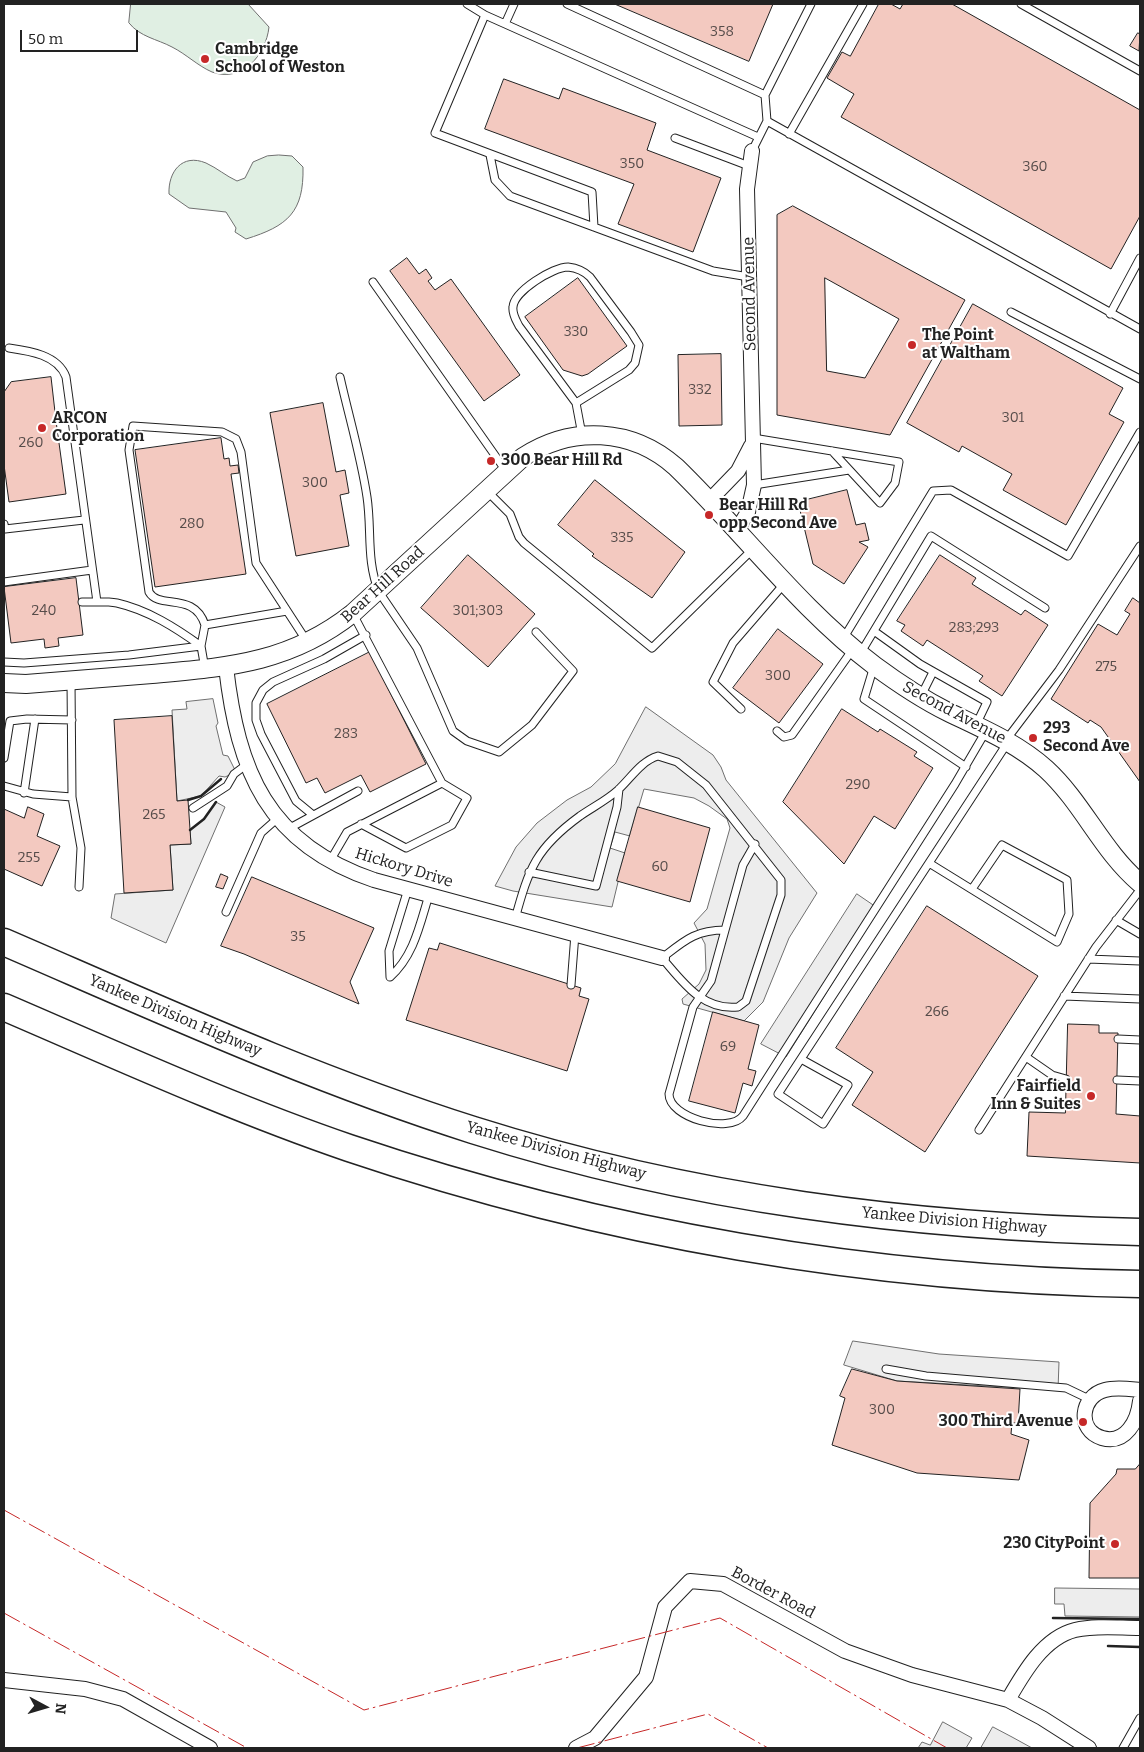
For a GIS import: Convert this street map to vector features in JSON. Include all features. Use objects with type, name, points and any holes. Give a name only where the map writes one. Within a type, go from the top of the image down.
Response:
[{"type":"highway","name":"Yankee Division Highway","points":[[4,942],[262,1052],[350,1087],[476,1131],[588,1161],[753,1198],[923,1221],[1037,1229],[1140,1232]]},
{"type":"highway","points":[[4,1007],[239,1106],[338,1144],[456,1182],[565,1211],[737,1246],[875,1266],[990,1277],[1140,1284]]},
{"type":"street","name":"Second Avenue","points":[[737,530],[748,512],[754,486],[747,189],[752,150]]},
{"type":"street","name":"Bear Hill Road","points":[[4,683],[26,684],[226,667],[262,660],[308,643],[353,614],[379,592],[506,471],[538,447],[556,440],[582,435],[615,436],[648,448],[676,467],[709,501]]},
{"type":"street","name":"Second Avenue","points":[[753,438],[744,464],[709,501],[786,582],[874,666],[921,697],[982,727],[1032,758],[1054,778],[1106,847],[1140,883]]},
{"type":"street","name":"Hickory Drive","points":[[226,667],[234,724],[246,765],[261,793],[288,829],[330,861],[363,876],[662,958]]},
{"type":"street","points":[[1140,1390],[1107,1389],[1096,1393],[1089,1399],[1084,1410],[1090,1430],[1101,1438],[1123,1435],[1134,1425],[1139,1412],[1140,1401]]},
{"type":"street","name":"Border Road","points":[[576,1748],[595,1738],[646,1677],[665,1607],[690,1581],[723,1584],[846,1651],[912,1675],[1008,1700]]},
{"type":"street","points":[[1089,1748],[1042,1718],[1008,1700],[1031,1663],[1052,1643],[1068,1632],[1089,1628],[1140,1628]]},
{"type":"street","points":[[4,1680],[85,1689],[123,1699],[210,1748]]},
{"type":"lane","points":[[466,4],[485,15],[758,137]]},
{"type":"lane","points":[[505,24],[514,4]]},
{"type":"lane","points":[[566,4],[765,95]]},
{"type":"lane","points":[[752,150],[766,121],[765,95],[811,4]]},
{"type":"lane","points":[[789,134],[863,4]]},
{"type":"lane","points":[[1021,4],[1140,71]]},
{"type":"lane","points":[[485,15],[435,133],[592,192],[594,227]]},
{"type":"lane","points":[[766,121],[1140,329]]},
{"type":"lane","points":[[675,138],[749,166]]},
{"type":"lane","points":[[490,155],[495,180],[510,196],[713,271],[749,277]]},
{"type":"lane","points":[[1110,314],[1140,258]]},
{"type":"lane","points":[[576,403],[628,370],[634,362],[639,345],[632,332],[590,277],[584,272],[569,267],[552,272],[525,289],[514,300],[512,307],[519,326],[576,403],[582,435]]},
{"type":"lane","points":[[372,282],[506,471]]},
{"type":"lane","points":[[1011,312],[1140,379]]},
{"type":"lane","points":[[10,348],[24,350],[51,359],[64,371],[97,602]]},
{"type":"lane","points":[[340,377],[367,497],[370,566],[379,592],[417,648],[454,730],[467,741],[498,752],[532,725],[573,671],[536,632]]},
{"type":"lane","points":[[205,669],[201,646],[205,625],[200,614],[193,607],[155,598],[149,592],[129,450],[134,426],[222,432],[236,439],[241,452],[255,558],[262,576],[308,643]]},
{"type":"lane","points":[[777,731],[784,737],[792,735],[852,647],[933,491],[951,490],[1068,556],[1140,432]]},
{"type":"lane","points":[[753,438],[899,462],[895,483],[880,503],[832,451]]},
{"type":"lane","points":[[754,486],[849,470]]},
{"type":"lane","points":[[486,490],[510,514],[519,538],[524,543],[652,648],[754,548]]},
{"type":"lane","points":[[4,524],[5,529],[84,520]]},
{"type":"lane","points":[[852,647],[874,631],[931,536],[1045,608]]},
{"type":"lane","points":[[801,1059],[848,1085],[823,1124],[778,1094],[1007,741],[1059,670],[1140,546]]},
{"type":"lane","points":[[4,582],[92,570]]},
{"type":"lane","points":[[741,709],[713,682],[733,643],[786,582]]},
{"type":"lane","points":[[82,602],[118,603],[159,619],[201,646]]},
{"type":"lane","points":[[205,625],[287,611]]},
{"type":"lane","points":[[353,614],[366,635],[442,783],[467,798],[452,825],[406,848],[361,824]]},
{"type":"lane","points":[[755,844],[745,858],[711,981],[692,1013],[669,1098],[678,1110],[699,1120],[732,1124],[743,1116],[966,767],[982,727],[987,702],[933,672],[874,631]]},
{"type":"lane","points":[[313,815],[296,801],[261,734],[256,720],[256,703],[263,690],[273,682],[324,659],[366,635]]},
{"type":"lane","points":[[4,662],[24,663],[129,655],[201,646]]},
{"type":"lane","points":[[874,666],[864,699],[966,767]]},
{"type":"lane","points":[[921,697],[933,672]]},
{"type":"lane","points":[[71,680],[72,797],[82,848],[79,887]]},
{"type":"lane","points":[[4,758],[10,721],[35,719],[72,720]]},
{"type":"lane","points":[[24,793],[35,719]]},
{"type":"lane","points":[[515,919],[529,872],[540,853],[565,828],[619,790],[646,761],[658,756],[670,758],[706,785],[779,876],[782,890],[746,1001],[741,1006],[734,1008],[700,998],[662,958],[697,933],[707,930],[725,930]]},
{"type":"lane","points":[[194,808],[226,786],[234,774],[246,765]]},
{"type":"lane","points":[[330,861],[343,836],[361,824],[442,783]]},
{"type":"lane","points":[[4,786],[24,793],[72,797]]},
{"type":"lane","points":[[529,872],[596,886],[617,808],[619,790]]},
{"type":"lane","points":[[288,829],[358,792]]},
{"type":"lane","points":[[226,912],[261,833],[278,818]]},
{"type":"lane","points":[[929,863],[1056,942],[1069,914],[1067,880],[1002,845],[972,889]]},
{"type":"lane","points":[[408,889],[389,951],[390,977],[401,966],[411,950],[429,895]]},
{"type":"lane","points":[[979,1130],[1088,960],[1140,890]]},
{"type":"lane","points":[[1116,920],[1140,934]]},
{"type":"lane","points":[[571,984],[575,934]]},
{"type":"lane","points":[[1088,960],[1140,961]]},
{"type":"lane","points":[[1064,996],[1140,999]]},
{"type":"lane","points":[[1118,1039],[1140,1040]]},
{"type":"lane","points":[[1026,1057],[1052,1075],[1066,1079]]},
{"type":"lane","points":[[1116,1080],[1140,1081]]},
{"type":"lane","points":[[886,1369],[926,1376],[1066,1388],[1089,1399]]},
{"type":"lane","points":[[1123,1748],[1137,1730],[1140,1718]]},
{"type":"green space","points":[[131,4],[248,4],[269,27],[267,37],[258,56],[242,70],[233,74],[212,72],[177,50],[143,35],[133,28],[129,23]]},
{"type":"green space","points":[[267,156],[292,156],[303,167],[303,182],[296,206],[291,215],[273,229],[261,234],[246,239],[235,232],[236,228],[226,212],[189,208],[169,194],[171,178],[183,163],[197,161],[206,163],[237,181],[245,178],[253,162]]},
{"type":"shaded area","points":[[213,699],[218,723],[216,726],[223,755],[228,756],[236,772],[225,777],[219,776],[201,796],[177,801],[172,710],[187,709],[186,702]]},
{"type":"shaded area","points":[[646,707],[713,755],[721,767],[726,780],[817,893],[789,938],[763,1002],[744,1021],[683,1004],[682,999],[699,984],[706,970],[705,944],[694,923],[707,909],[730,828],[727,819],[709,806],[694,798],[644,789],[630,836],[615,832],[610,848],[625,853],[612,907],[513,891],[495,886],[516,847],[537,823],[567,800],[591,787],[615,764]]},
{"type":"shaded area","points":[[216,802],[225,807],[166,943],[111,918],[115,894],[173,890],[170,845],[191,844],[190,830],[204,819]]},
{"type":"shaded area","points":[[857,894],[879,909],[786,1057],[761,1044]]},
{"type":"shaded area","points":[[853,1341],[939,1354],[1059,1362],[1058,1390],[897,1381],[844,1365]]},
{"type":"shaded area","points":[[1055,1588],[1140,1589],[1140,1617],[1065,1616],[1064,1604],[1055,1604]]},
{"type":"shaded area","points":[[943,1722],[972,1738],[966,1748],[918,1748],[922,1742],[930,1745]]},
{"type":"shaded area","points":[[993,1727],[1012,1737],[1032,1748],[981,1748]]},
{"type":"building","points":[[615,4],[773,4],[749,61]]},
{"type":"building","points":[[879,4],[891,4],[900,9],[903,4],[952,4],[1140,110],[1140,216],[1111,269],[841,117],[854,94],[827,78],[842,52],[850,56]]},
{"type":"building","points":[[1138,33],[1140,34],[1139,51],[1130,46]]},
{"type":"building","points":[[504,79],[559,99],[563,88],[656,123],[647,150],[721,178],[693,252],[618,224],[634,184],[485,129]]},
{"type":"building","name":"The Point at Waltham","points":[[793,206],[965,300],[890,435],[777,415],[777,215]],"holes":[[[825,278],[899,319],[865,378],[827,371]]]},
{"type":"building","points":[[407,258],[419,274],[426,269],[432,278],[428,281],[435,290],[451,279],[520,375],[484,401],[390,271]]},
{"type":"building","points":[[578,278],[627,346],[588,374],[582,376],[563,370],[525,317]]},
{"type":"building","points":[[973,304],[1123,388],[1109,414],[1124,422],[1066,525],[1003,490],[1012,474],[962,446],[959,452],[907,423]]},
{"type":"building","points":[[721,354],[722,425],[679,426],[678,355]]},
{"type":"building","points":[[51,377],[55,412],[60,411],[62,421],[56,421],[66,494],[9,502],[4,465],[4,392],[11,382]]},
{"type":"building","points":[[323,403],[336,472],[345,470],[349,493],[340,495],[349,546],[296,556],[270,413]]},
{"type":"building","points":[[221,438],[224,459],[229,458],[230,466],[238,465],[239,473],[231,474],[246,574],[155,587],[135,450]]},
{"type":"building","points":[[595,480],[685,552],[652,598],[592,556],[594,554],[558,525]]},
{"type":"building","points":[[847,490],[856,525],[865,523],[869,540],[859,542],[868,547],[844,584],[813,564],[798,502]]},
{"type":"building","points":[[468,555],[535,614],[488,667],[421,608]]},
{"type":"building","points":[[940,555],[976,578],[972,584],[1021,615],[1025,610],[1048,625],[1002,696],[979,681],[983,676],[927,640],[923,646],[901,631],[905,625],[897,621]]},
{"type":"building","points":[[76,578],[83,635],[58,638],[59,646],[45,648],[44,639],[11,643],[4,587]]},
{"type":"building","points":[[1133,598],[1140,603],[1140,782],[1101,727],[1090,720],[1088,723],[1051,699],[1098,624],[1117,635],[1130,614],[1125,611]]},
{"type":"building","points":[[778,629],[823,664],[779,723],[733,688]]},
{"type":"building","points":[[370,652],[426,764],[370,792],[361,775],[325,793],[317,778],[306,783],[267,704]]},
{"type":"building","points":[[842,709],[878,732],[880,729],[917,752],[914,756],[933,768],[895,829],[874,816],[844,864],[783,802]]},
{"type":"building","points":[[172,716],[177,801],[188,800],[191,844],[170,845],[173,890],[124,893],[114,720]]},
{"type":"building","points":[[28,807],[44,814],[37,836],[60,846],[42,886],[4,869],[4,809],[24,818]]},
{"type":"building","points":[[638,807],[710,828],[690,902],[617,881]]},
{"type":"building","points":[[221,874],[228,877],[223,889],[216,887]]},
{"type":"building","points":[[252,877],[374,928],[350,982],[359,1004],[244,954],[221,946]]},
{"type":"building","points":[[927,906],[1038,976],[925,1152],[852,1105],[873,1072],[836,1048]]},
{"type":"building","points":[[440,943],[581,988],[579,996],[589,999],[567,1071],[406,1020],[429,948],[437,950]]},
{"type":"building","points":[[713,1012],[759,1025],[748,1069],[756,1071],[752,1086],[743,1083],[735,1113],[689,1101]]},
{"type":"building","name":"Fairfield Inn & Suites","points":[[1068,1024],[1099,1025],[1099,1033],[1118,1033],[1116,1114],[1140,1116],[1140,1163],[1027,1156],[1029,1112],[1065,1113]]},
{"type":"building","points":[[852,1369],[897,1381],[1020,1389],[1018,1423],[1012,1423],[1011,1434],[1029,1440],[1019,1480],[917,1473],[832,1445],[845,1398],[840,1396]]},
{"type":"building","name":"230 CityPoint","points":[[1140,1464],[1140,1578],[1089,1578],[1090,1503],[1116,1474],[1117,1469],[1135,1469]]},
{"type":"wall","points":[[188,800],[201,796],[221,779]]},
{"type":"wall","points":[[190,830],[204,819],[216,802]]},
{"type":"wall","points":[[1053,1618],[1140,1619]]},
{"type":"wall","points":[[1108,1646],[1140,1647]]},
{"type":"power","points":[[4,1510],[364,1710],[720,1618],[947,1748]]},
{"type":"power","points":[[4,1613],[247,1748]]},
{"type":"power","points":[[577,1748],[708,1714],[768,1748]]},
{"type":"place","name":"Cambridge School of Weston","points":[[205,59]]},
{"type":"place","name":"The Point at Waltham","points":[[912,345]]},
{"type":"place","name":"ARCON Corporation","points":[[42,428]]},
{"type":"place","name":"300 Bear Hill Rd","points":[[491,461]]},
{"type":"place","name":"Bear Hill Rd opp Second Ave","points":[[709,515]]},
{"type":"place","name":"293 Second Ave","points":[[1033,738]]},
{"type":"place","name":"Fairfield Inn & Suites","points":[[1091,1096]]},
{"type":"place","name":"300 Third Avenue","points":[[1083,1422]]},
{"type":"place","name":"230 CityPoint","points":[[1115,1544]]}]
